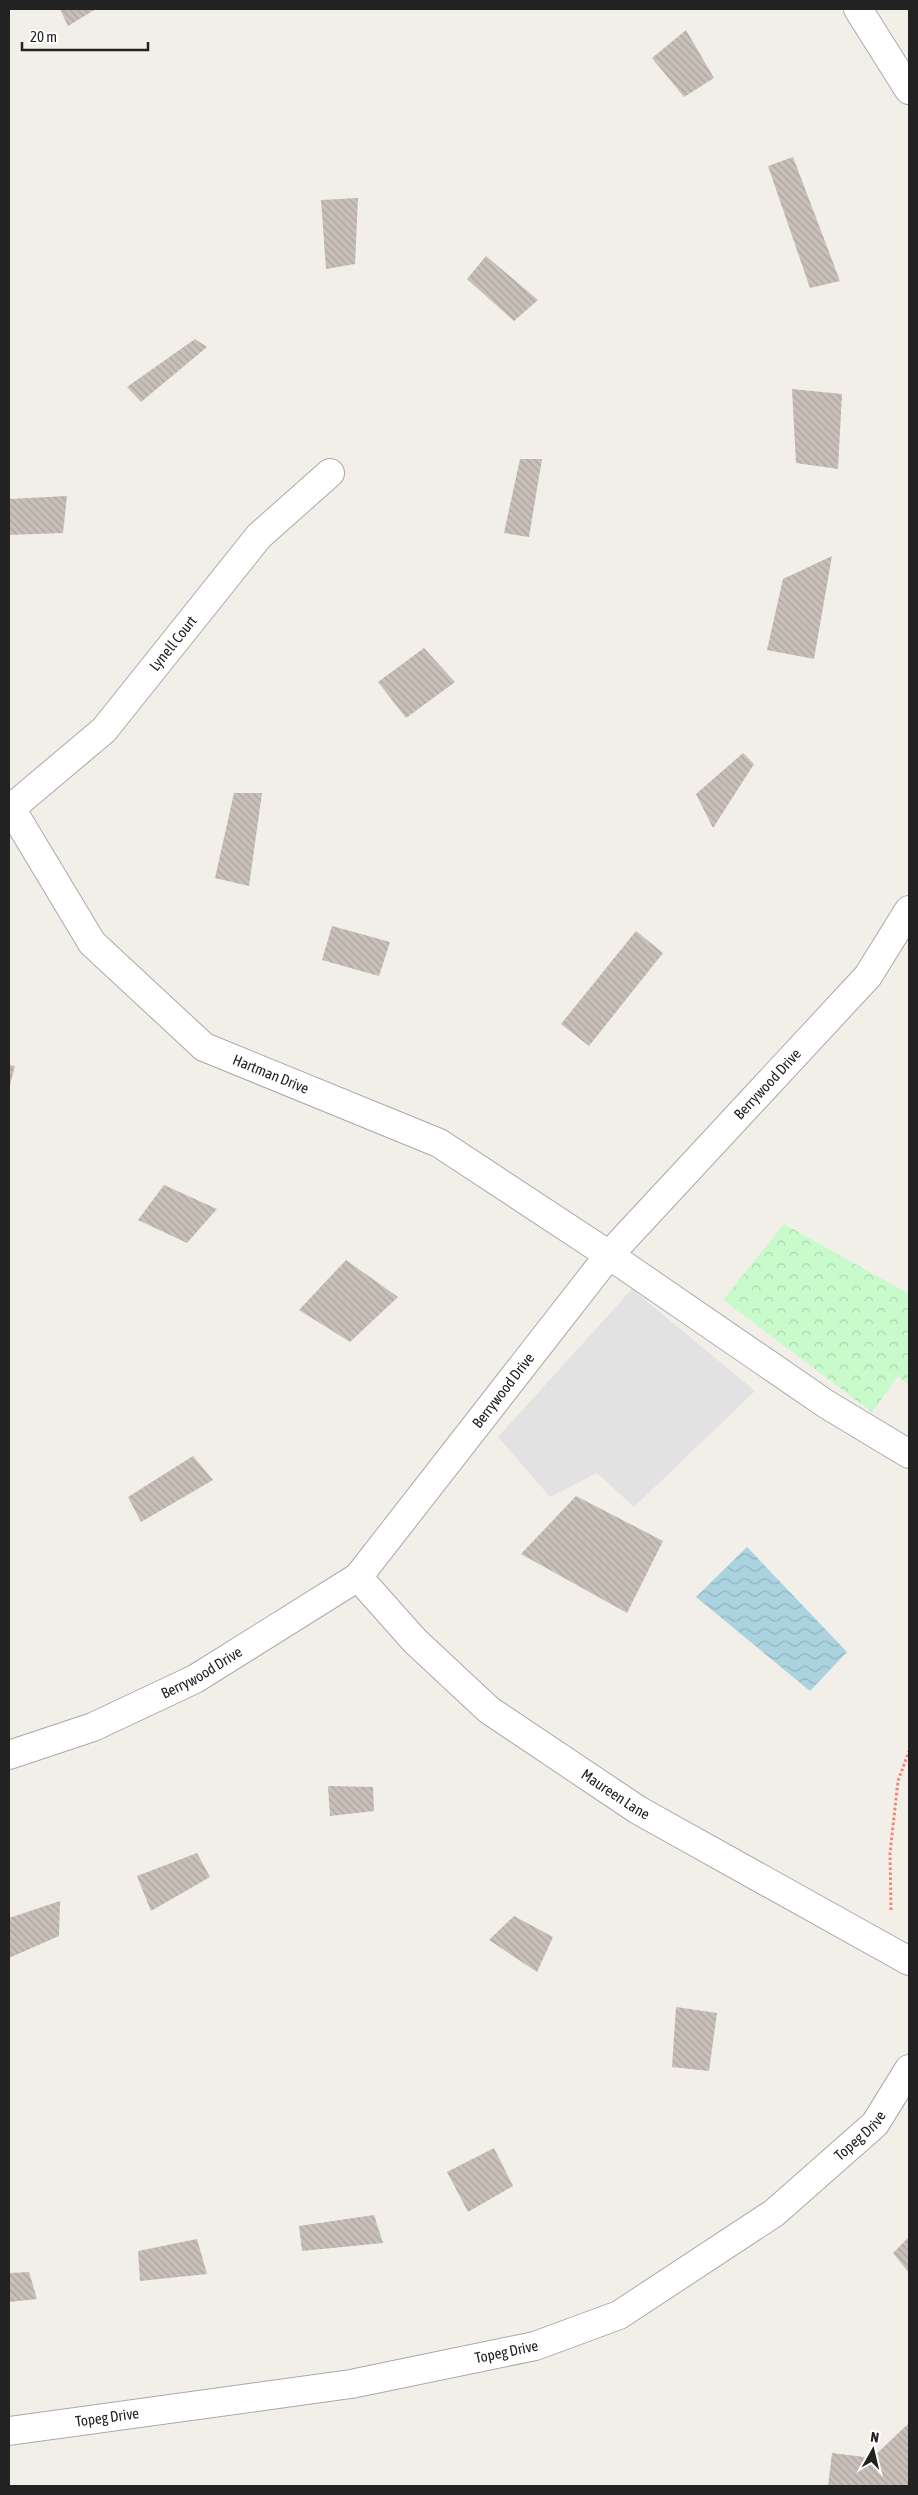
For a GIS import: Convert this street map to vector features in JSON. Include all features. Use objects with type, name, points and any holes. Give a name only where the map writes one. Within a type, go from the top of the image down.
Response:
[{"type":"street","points":[[858,9],[909,90]]},
{"type":"street","name":"Lynell Court","points":[[10,808],[104,730],[259,536],[330,474]]},
{"type":"street","name":"Hartman Drive","points":[[10,808],[92,943],[204,1047],[439,1143],[609,1255],[826,1404],[909,1454]]},
{"type":"street","name":"Berrywood Drive","points":[[9,1755],[93,1727],[195,1679],[358,1577],[609,1255],[868,976],[909,910]]},
{"type":"street","name":"Maureen Lane","points":[[358,1577],[415,1641],[489,1710],[638,1810],[909,1961]]},
{"type":"street","name":"Topeg Drive","points":[[9,2431],[351,2384],[535,2346],[619,2315],[774,2214],[875,2124],[909,2069]]},
{"type":"path","points":[[879,1944],[891,1915],[890,1852],[898,1781],[909,1751]]},
{"type":"green space","points":[[784,1224],[909,1294],[909,1385],[898,1376],[872,1412],[723,1300]]},
{"type":"shaded area","points":[[632,1289],[755,1391],[634,1507],[597,1473],[550,1497],[498,1437]]},
{"type":"water","points":[[747,1547],[847,1652],[810,1691],[696,1597]]},
{"type":"building","points":[[60,9],[96,9],[68,26]]},
{"type":"building","points":[[686,30],[714,78],[684,97],[652,58]]},
{"type":"building","points":[[793,157],[840,281],[810,288],[768,166]]},
{"type":"building","points":[[358,198],[355,264],[326,269],[321,200]]},
{"type":"building","points":[[486,256],[538,300],[514,321],[467,279]]},
{"type":"building","points":[[195,339],[207,347],[141,402],[127,387]]},
{"type":"building","points":[[792,389],[842,394],[838,469],[796,463]]},
{"type":"building","points":[[520,459],[542,459],[529,537],[504,533]]},
{"type":"building","points":[[67,496],[63,533],[9,535],[9,499]]},
{"type":"building","points":[[832,556],[814,659],[767,650],[783,579]]},
{"type":"building","points":[[424,648],[455,682],[406,718],[378,682]]},
{"type":"building","points":[[743,753],[754,764],[713,828],[696,794]]},
{"type":"building","points":[[234,793],[262,793],[249,886],[215,878]]},
{"type":"building","points":[[332,926],[390,942],[379,976],[322,960]]},
{"type":"building","points":[[636,931],[663,953],[589,1046],[561,1024]]},
{"type":"building","points":[[9,1065],[15,1066],[9,1089]]},
{"type":"building","points":[[164,1185],[217,1209],[187,1243],[138,1220]]},
{"type":"building","points":[[346,1260],[398,1297],[350,1342],[299,1310]]},
{"type":"building","points":[[193,1456],[213,1480],[141,1522],[128,1497]]},
{"type":"building","points":[[576,1496],[663,1541],[627,1613],[521,1554]]},
{"type":"building","points":[[328,1786],[373,1787],[374,1811],[330,1816]]},
{"type":"building","points":[[197,1853],[210,1877],[151,1911],[137,1876]]},
{"type":"building","points":[[60,1901],[59,1936],[9,1958],[9,1918]]},
{"type":"building","points":[[514,1916],[553,1937],[537,1972],[489,1940]]},
{"type":"building","points":[[676,2007],[717,2013],[709,2071],[672,2067]]},
{"type":"building","points":[[494,2148],[513,2186],[468,2212],[447,2172]]},
{"type":"building","points":[[374,2215],[383,2243],[302,2251],[299,2226]]},
{"type":"building","points":[[909,2237],[909,2273],[893,2253]]},
{"type":"building","points":[[197,2239],[207,2274],[140,2281],[138,2251]]},
{"type":"building","points":[[29,2272],[37,2299],[9,2302],[9,2273]]},
{"type":"building","points":[[909,2423],[909,2486],[828,2486],[832,2453],[872,2458]]}]
